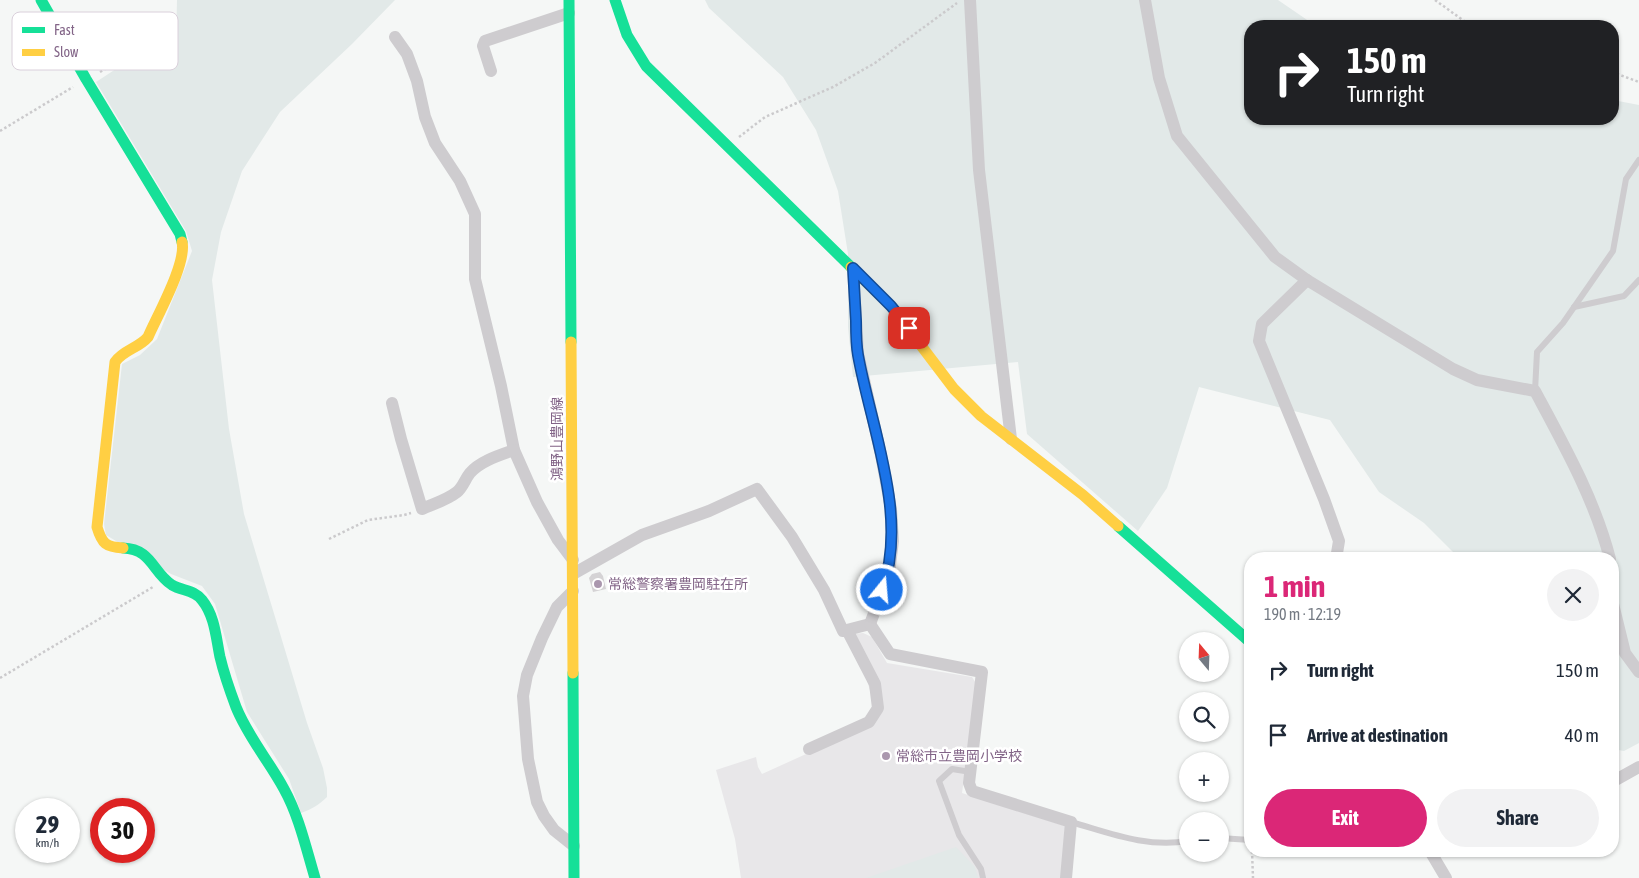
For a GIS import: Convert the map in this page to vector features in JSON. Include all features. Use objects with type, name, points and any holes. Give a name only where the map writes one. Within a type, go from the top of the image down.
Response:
[{"type":"street","points":[[41,0],[48,12]]},
{"type":"street","points":[[615,0],[627,35],[646,66],[891,306],[954,389],[981,416],[1083,495],[1244,637]]},
{"type":"street","points":[[970,0],[980,170],[1011,439]]},
{"type":"street","points":[[1145,0],[1159,78],[1176,136],[1275,256],[1307,280],[1452,369],[1476,380],[1535,391],[1568,453],[1603,534],[1608,552]]},
{"type":"street","points":[[491,71],[483,46],[485,41],[569,6]]},
{"type":"street","name":"鴻野山豊岡線","points":[[569,6],[574,878]]},
{"type":"street","points":[[395,37],[407,54],[435,143],[460,181],[474,214],[475,279],[502,386],[514,450],[537,502],[558,540],[573,560]]},
{"type":"street","points":[[81,70],[180,234],[183,247],[180,265],[148,337],[138,348],[118,357],[115,362],[96,527],[98,536],[102,543],[110,547],[139,551],[149,558],[165,579],[174,586],[200,596],[207,606],[216,630],[220,655],[236,708],[244,726],[286,790],[315,878]]},
{"type":"street","points":[[853,268],[858,354],[881,455],[893,541],[889,572],[870,624]]},
{"type":"street","points":[[1307,280],[1262,324],[1259,341],[1324,499],[1339,541],[1337,552]]},
{"type":"street","points":[[392,403],[400,439],[422,509],[458,491],[470,472],[481,464],[514,450]]},
{"type":"street","points":[[573,574],[642,535],[709,511],[757,489],[792,537],[824,590],[843,632],[870,624]]},
{"type":"street","points":[[573,591],[557,607],[542,638],[527,675],[524,696],[528,759],[537,802],[554,830],[574,846]]},
{"type":"street","points":[[870,624],[890,654],[982,672],[969,783],[972,791],[1071,822],[1066,878]]},
{"type":"street","points":[[1619,628],[1625,653],[1639,672]]},
{"type":"street","points":[[809,749],[869,722],[878,708],[875,684],[847,630]]},
{"type":"street","points":[[1619,778],[1639,767]]},
{"type":"street","points":[[1434,857],[1446,878]]},
{"type":"lane","points":[[1535,391],[1537,352],[1563,323],[1613,250],[1626,179],[1639,160]]},
{"type":"lane","points":[[1574,307],[1624,296],[1639,280]]},
{"type":"lane","points":[[970,772],[952,770],[939,781],[959,835],[981,869],[983,878]]},
{"type":"lane","points":[[1071,822],[1140,842],[1179,843]]},
{"type":"lane","points":[[1229,839],[1244,840]]},
{"type":"path","points":[[728,146],[765,117],[833,87],[875,63],[961,0]]},
{"type":"path","points":[[1435,0],[1463,20]]},
{"type":"path","points":[[1619,75],[1639,82]]},
{"type":"path","points":[[329,539],[368,520],[404,515],[422,509]]},
{"type":"path","points":[[0,678],[165,579]]},
{"type":"path","points":[[1252,857],[1253,878]]},
{"type":"shaded area","points":[[177,0],[395,0],[352,44],[280,112],[242,171],[221,232],[212,280],[229,429],[244,514],[307,723],[323,768],[327,788],[327,797],[309,810],[301,813],[289,779],[247,712],[215,604],[202,586],[171,574],[106,535],[104,524],[122,364],[140,355],[157,339],[192,251],[186,231],[96,82],[114,70],[178,70]]},
{"type":"shaded area","points":[[705,0],[1278,0],[1307,20],[1244,20],[1244,125],[1619,125],[1619,101],[1639,105],[1639,743],[1624,751],[1619,750],[1619,552],[1453,552],[1424,523],[1379,492],[1330,420],[1199,387],[1167,488],[1138,531],[1027,434],[1018,362],[853,377],[848,327],[848,254],[838,191],[816,130],[783,77],[709,8]]},
{"type":"shaded area","name":"常総市立豊岡小学校","points":[[863,633],[872,637],[887,663],[972,677],[977,685],[962,793],[1065,826],[1063,878],[741,878],[735,839],[716,770],[756,757],[762,774],[870,725],[878,717],[853,634]]},
{"type":"shaded area","points":[[956,847],[975,867],[978,878],[866,878]]},
{"type":"building","name":"常総警察署豊岡駐在所","points":[[600,572],[606,589],[593,592],[589,578],[592,574]]},
{"type":"traffic: fast","points":[[41,0],[48,12]]},
{"type":"traffic: fast","points":[[569,0],[571,342]]},
{"type":"traffic: fast","points":[[615,0],[627,35],[646,66],[851,267]]},
{"type":"traffic: fast","points":[[81,70],[180,234],[182,242]]},
{"type":"traffic: fast","points":[[1118,526],[1244,637]]},
{"type":"traffic: fast","points":[[123,548],[140,552],[151,562],[165,580],[176,587],[196,594],[206,606],[210,613],[227,682],[236,707],[246,729],[289,799],[302,832],[315,878]]},
{"type":"traffic: fast","points":[[573,673],[574,878]]},
{"type":"traffic: slow","points":[[123,548],[105,544],[97,527],[115,362],[148,337],[176,276],[180,263],[182,242]]},
{"type":"traffic: slow","points":[[851,267],[891,306],[954,389],[981,416],[1083,495],[1118,526]]},
{"type":"traffic: slow","points":[[571,342],[573,673]]},
{"type":"place","name":"常総警察署豊岡駐在所","points":[[598,584]]},
{"type":"place","name":"常総市立豊岡小学校","points":[[886,756]]},
{"type":"route","points":[[882,590],[889,572],[893,541],[881,455],[858,354],[853,268],[891,306],[909,328]]}]
